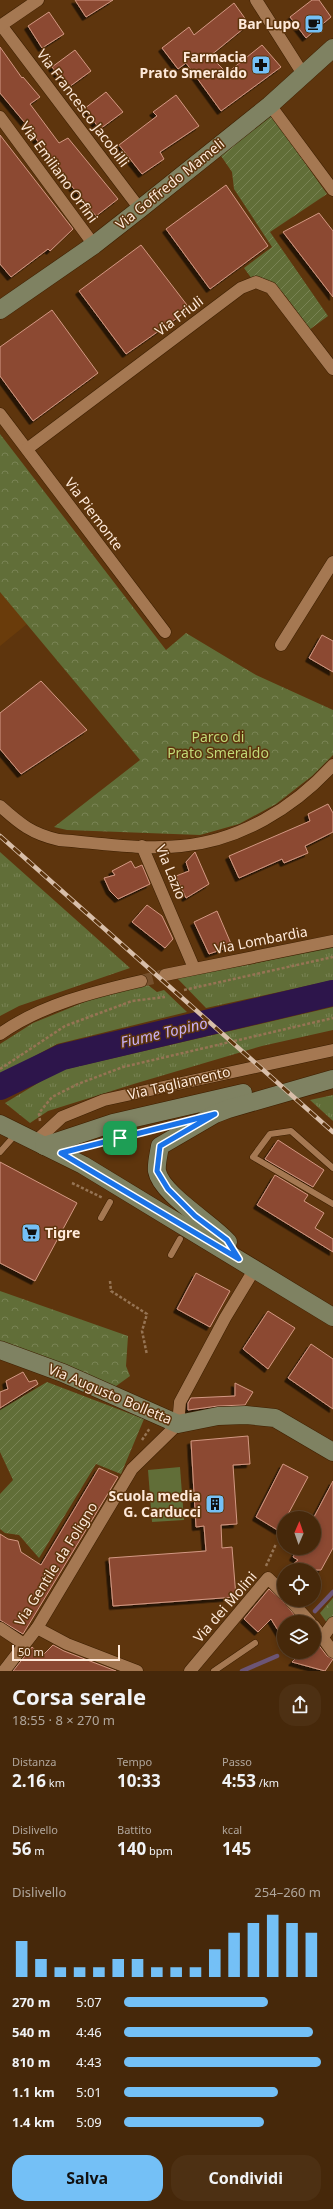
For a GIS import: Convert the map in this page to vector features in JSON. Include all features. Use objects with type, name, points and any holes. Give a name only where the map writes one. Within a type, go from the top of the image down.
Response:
[{"type":"main road","name":"Via Goffredo Mameli","points":[[2,303],[94,245],[270,105],[333,48]]},
{"type":"main road","name":"Via Tagliamento","points":[[41,1140],[333,1071]]},
{"type":"main road","points":[[239,1259],[227,1240],[195,1216],[168,1189],[157,1171],[160,1146],[215,1114],[333,1079]]},
{"type":"main road","points":[[0,1124],[17,1133],[41,1140],[333,1317]]},
{"type":"main road","name":"Via Augusto Bolletta","points":[[0,1350],[63,1373],[178,1424],[218,1416],[246,1415],[275,1418],[333,1452]]},
{"type":"street","points":[[1,25],[38,0]]},
{"type":"street","points":[[256,0],[303,74]]},
{"type":"street","name":"Via Francesco Jacobilli","points":[[1,25],[140,209]]},
{"type":"street","points":[[270,105],[333,190]]},
{"type":"street","name":"Via Emiliano Orfini","points":[[0,118],[94,245]]},
{"type":"street","name":"Via Friuli","points":[[27,449],[241,288],[256,282],[272,288],[333,369]]},
{"type":"street","name":"Via Piemonte","points":[[0,414],[165,632]]},
{"type":"street","points":[[281,645],[333,562]]},
{"type":"street","name":"Via Lazio","points":[[194,968],[142,846],[180,846],[204,843],[237,832],[268,817],[304,794],[333,765]]},
{"type":"street","points":[[0,806],[25,828],[41,836],[59,840],[142,846]]},
{"type":"street","name":"Via Lombardia","points":[[194,968],[333,941]]},
{"type":"street","points":[[165,975],[194,968]]},
{"type":"street","points":[[0,1034],[14,1024],[45,1010],[96,991],[141,980]]},
{"type":"street","name":"Via Tagliamento","points":[[41,1140],[62,1117],[104,1100],[333,1050]]},
{"type":"street","points":[[178,1424],[180,1402],[225,1318],[254,1270]]},
{"type":"street","name":"Via Gentile da Foligno","points":[[4,1671],[37,1628],[132,1469],[178,1424]]},
{"type":"street","name":"Via dei Molini","points":[[190,1671],[268,1578],[277,1587]]},
{"type":"street","points":[[296,1607],[304,1615]]},
{"type":"street","points":[[333,1624],[323,1636],[333,1652]]},
{"type":"street","points":[[0,1628],[24,1644]]},
{"type":"street","points":[[37,1628],[67,1644],[123,1669],[137,1671]]},
{"type":"lane","points":[[61,1153],[215,1114]]},
{"type":"lane","points":[[333,1168],[291,1131],[270,1134],[253,1157],[333,1204]]},
{"type":"lane","points":[[0,1152],[17,1133]]},
{"type":"lane","points":[[101,1218],[110,1202]]},
{"type":"lane","points":[[171,1256],[180,1239]]},
{"type":"lane","points":[[214,1671],[255,1644]]},
{"type":"path","points":[[184,990],[333,957]]},
{"type":"path","points":[[0,1069],[65,1026],[132,1001],[165,998]]},
{"type":"path","points":[[41,1140],[38,1113],[52,1098],[78,1084],[123,1067],[333,1018]]},
{"type":"path","points":[[110,1281],[111,1291],[147,1314],[142,1331],[147,1355]]},
{"type":"path","points":[[264,1582],[264,1571],[276,1544]]},
{"type":"shaded area","points":[[0,592],[27,624],[0,646]]},
{"type":"green space","points":[[269,112],[327,194],[270,232],[328,316],[309,330],[292,305],[277,288],[261,278],[252,279],[244,268],[272,247],[234,189],[232,172],[219,153]]},
{"type":"green space","name":"Parco di Prato Smeraldo","points":[[0,434],[166,650],[186,633],[256,675],[333,710],[333,755],[312,776],[276,804],[239,824],[200,835],[67,830],[54,827],[140,760],[0,592]]},
{"type":"green space","points":[[0,852],[130,968],[19,1006],[0,1016]]},
{"type":"green space","points":[[333,946],[333,980],[206,1008],[176,977],[253,964]]},
{"type":"green space","points":[[148,985],[157,992],[164,990],[187,1012],[57,1044],[0,1075],[0,1044],[33,1023],[104,994]]},
{"type":"green space","points":[[333,1007],[333,1030],[262,1046],[137,1083],[48,1111],[30,1123],[5,1103],[58,1071]]},
{"type":"green space","points":[[333,1095],[333,1121],[310,1100]]},
{"type":"green space","points":[[0,1291],[128,1336],[126,1366],[130,1376],[112,1389],[0,1348]]},
{"type":"green space","points":[[47,1382],[144,1419],[121,1474],[96,1464],[39,1558],[19,1535],[5,1533],[0,1529],[0,1494],[13,1480],[0,1452],[0,1410]]},
{"type":"green space","points":[[180,1467],[184,1520],[152,1522],[148,1470]]},
{"type":"green space","points":[[333,1598],[333,1616],[327,1623],[320,1613]]},
{"type":"building","points":[[75,0],[113,0],[86,17]]},
{"type":"building","points":[[312,0],[319,0],[331,17],[306,38],[290,17]]},
{"type":"building","points":[[234,3],[249,24],[210,56],[227,73],[262,45],[281,67],[221,111],[186,63],[178,69],[162,48],[189,27],[194,35]]},
{"type":"building","points":[[49,12],[64,34],[42,48],[28,26]]},
{"type":"building","points":[[0,47],[22,78],[23,77],[40,97],[30,104],[59,143],[68,138],[118,199],[96,216],[66,179],[65,180],[25,123],[0,93]]},
{"type":"building","points":[[75,50],[91,71],[69,87],[52,67]]},
{"type":"building","points":[[106,92],[123,112],[100,129],[84,109]]},
{"type":"building","points":[[176,95],[199,126],[160,152],[164,159],[142,174],[119,145],[157,116],[153,112]]},
{"type":"building","points":[[0,135],[73,229],[50,251],[48,249],[11,277],[0,264]]},
{"type":"building","points":[[226,185],[268,246],[210,289],[166,229]]},
{"type":"building","points":[[319,213],[333,231],[333,297],[283,232]]},
{"type":"building","points":[[141,245],[190,309],[126,354],[79,291]]},
{"type":"building","points":[[52,310],[98,373],[33,421],[0,376],[0,347]]},
{"type":"building","points":[[322,635],[333,641],[333,672],[309,658]]},
{"type":"building","points":[[41,681],[87,730],[21,774],[0,749],[0,713]]},
{"type":"building","points":[[328,804],[333,813],[333,832],[305,846],[308,853],[284,863],[282,859],[239,878],[229,856],[310,821],[308,814]]},
{"type":"building","points":[[195,852],[209,884],[186,898],[176,876],[189,871],[186,862]]},
{"type":"building","points":[[131,861],[135,868],[142,865],[150,884],[118,899],[110,891],[104,878],[115,875],[112,871]]},
{"type":"building","points":[[147,905],[162,916],[173,939],[165,948],[132,922]]},
{"type":"building","points":[[217,911],[232,946],[209,954],[194,922]]},
{"type":"building","points":[[278,1140],[324,1170],[313,1187],[265,1159]]},
{"type":"building","name":"Tigre","points":[[0,1162],[77,1203],[35,1281],[0,1263]]},
{"type":"building","points":[[275,1175],[308,1195],[304,1201],[324,1213],[315,1228],[333,1239],[333,1252],[257,1205]]},
{"type":"building","points":[[196,1273],[230,1291],[210,1327],[177,1309]]},
{"type":"building","points":[[268,1311],[295,1328],[268,1369],[243,1349]]},
{"type":"building","points":[[311,1344],[333,1359],[333,1409],[288,1378]]},
{"type":"building","points":[[23,1372],[29,1382],[36,1380],[38,1384],[0,1408],[0,1392],[8,1389],[6,1381]]},
{"type":"building","points":[[235,1383],[253,1392],[245,1405],[218,1406],[188,1410],[188,1403],[191,1398],[235,1396]]},
{"type":"building","name":"Scuola media G. Carducci","points":[[248,1436],[250,1464],[233,1465],[237,1524],[221,1525],[222,1548],[232,1547],[236,1597],[113,1606],[109,1558],[206,1551],[204,1526],[196,1527],[191,1441]]},
{"type":"building","points":[[283,1464],[308,1477],[290,1511],[277,1511],[277,1530],[256,1517]]},
{"type":"building","points":[[99,1468],[118,1477],[23,1634],[0,1620],[0,1534],[8,1539],[18,1541],[21,1552],[41,1565]]},
{"type":"building","points":[[333,1481],[333,1548],[321,1570],[321,1563],[294,1563],[298,1560],[293,1557],[294,1555],[321,1555],[321,1511],[317,1511]]},
{"type":"building","points":[[269,1589],[277,1596],[277,1607],[288,1607],[294,1615],[277,1615],[277,1629],[271,1619],[258,1632],[244,1619]]},
{"type":"building","points":[[53,1645],[64,1651],[116,1671],[13,1671],[32,1647],[42,1656]]},
{"type":"building","points":[[321,1648],[327,1656],[333,1659],[325,1671],[292,1662],[295,1659],[321,1659]]},
{"type":"waterway","name":"Fiume Topino","points":[[0,1087],[62,1057],[333,993]]},
{"type":"waterway","points":[[315,1611],[333,1592]]},
{"type":"waterway","points":[[242,1671],[277,1656]]},
{"type":"tunnel","points":[[141,981],[165,975]]},
{"type":"railway","points":[[0,836],[333,1132]]},
{"type":"place","name":"Bar Lupo","points":[[314,24]]},
{"type":"place","name":"Farmacia Prato Smeraldo","points":[[261,65]]},
{"type":"place","name":"Tigre","points":[[31,1233]]},
{"type":"place","name":"Scuola media G. Carducci","points":[[215,1504]]},
{"type":"route","points":[[215,1114],[160,1146],[157,1171],[168,1189],[195,1216],[227,1240],[239,1259],[61,1153],[120,1138],[215,1114]]}]
